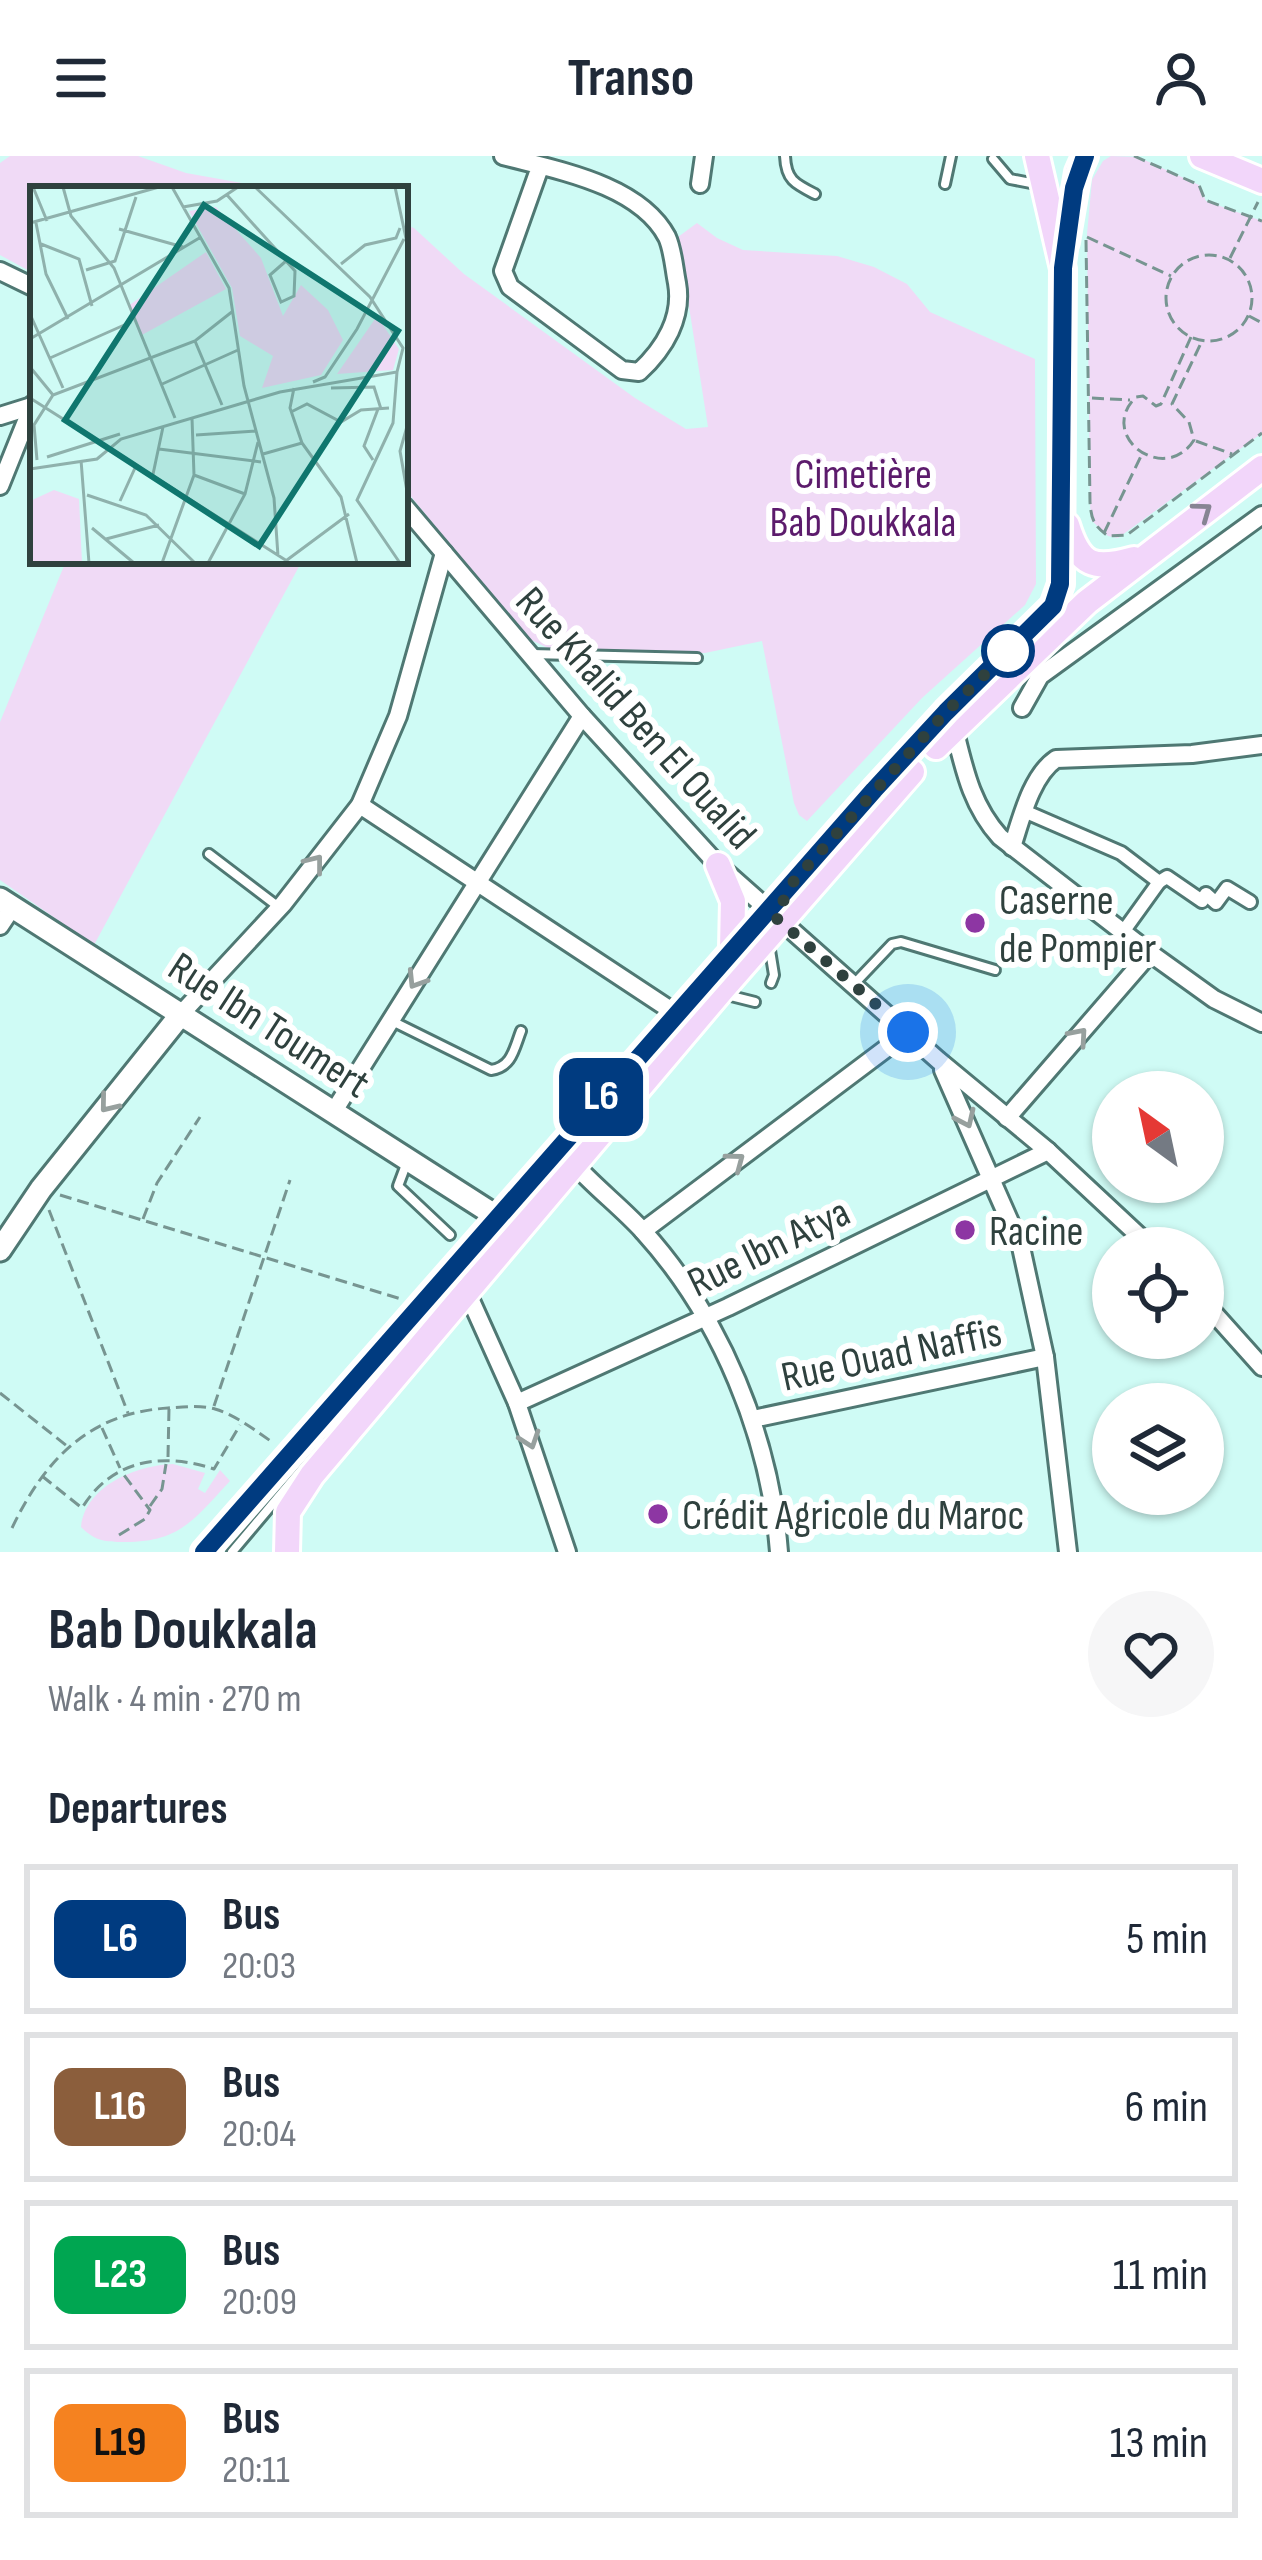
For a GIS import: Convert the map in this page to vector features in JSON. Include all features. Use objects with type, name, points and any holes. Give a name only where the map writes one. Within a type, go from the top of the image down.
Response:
[{"type":"main road","points":[[286,1552],[288,1512],[300,1492],[576,1166],[946,712],[1048,612],[1060,593],[1063,268],[1074,188],[1085,156]]},
{"type":"main road","points":[[1202,156],[1262,181]]},
{"type":"main road","points":[[1039,165],[1063,268]]},
{"type":"main road","points":[[800,889],[1052,633],[1262,468]]},
{"type":"main road","points":[[1062,512],[1072,542],[1089,562],[1112,565],[1145,556]]},
{"type":"main road","points":[[718,865],[733,901],[732,950]]},
{"type":"main road","points":[[204,1552],[674,1013],[732,950],[773,922]]},
{"type":"street","points":[[506,156],[540,166],[609,189],[646,211],[669,241],[681,306],[678,319],[639,372],[622,370],[510,287],[505,278],[502,271],[540,166]]},
{"type":"street","points":[[700,184],[704,156]]},
{"type":"street","points":[[0,271],[30,286]]},
{"type":"street","points":[[0,416],[30,406]]},
{"type":"street","points":[[0,486],[30,412]]},
{"type":"street","name":"Rue Khalid Ben El Oualid","points":[[408,511],[582,716],[773,922],[1048,1151],[1129,1227]]},
{"type":"street","points":[[1022,708],[1040,676],[1262,515]]},
{"type":"street","points":[[0,1250],[41,1189],[182,1013],[280,908],[360,805],[398,716],[444,553]]},
{"type":"street","points":[[334,1111],[582,716]]},
{"type":"street","points":[[954,728],[974,800],[993,829],[1150,953],[1214,998],[1262,1023]]},
{"type":"street","points":[[1012,847],[1024,811],[1047,766],[1056,759],[1192,754],[1262,745]]},
{"type":"street","points":[[360,805],[674,1013]]},
{"type":"street","points":[[1024,811],[1121,853],[1159,882]]},
{"type":"street","points":[[1123,932],[1167,877],[1202,901],[1207,894],[1216,904],[1227,888],[1250,902]]},
{"type":"street","name":"Rue Ibn Toumert","points":[[4,911],[182,1013],[496,1216]]},
{"type":"street","points":[[1007,1118],[1150,953]]},
{"type":"street","points":[[643,1231],[908,1032]]},
{"type":"street","points":[[938,1060],[1021,1247],[1045,1357],[1068,1552]]},
{"type":"street","name":"Rue Ibn Atya","points":[[518,1403],[1048,1151]]},
{"type":"street","points":[[576,1166],[643,1231],[705,1317],[753,1419],[779,1552]]},
{"type":"street","points":[[468,1294],[518,1403],[567,1552]]},
{"type":"street","points":[[1224,1324],[1262,1367]]},
{"type":"street","name":"Rue Ouad Naffis","points":[[753,1419],[1045,1357]]},
{"type":"lane","points":[[785,156],[793,183],[815,194]]},
{"type":"lane","points":[[945,184],[951,156]]},
{"type":"lane","points":[[993,158],[1017,182],[1039,165]]},
{"type":"lane","points":[[529,654],[697,658]]},
{"type":"lane","points":[[209,854],[280,908]]},
{"type":"lane","points":[[771,983],[773,922]]},
{"type":"lane","points":[[232,1552],[773,922]]},
{"type":"lane","points":[[853,985],[892,944],[901,942],[995,970]]},
{"type":"lane","points":[[720,992],[755,1002]]},
{"type":"lane","points":[[391,1021],[491,1070],[502,1068],[510,1059],[521,1031]]},
{"type":"lane","points":[[408,1161],[398,1186],[450,1235]]},
{"type":"path","points":[[1134,156],[1199,185],[1205,200],[1262,221]]},
{"type":"path","points":[[1229,259],[1262,194]]},
{"type":"path","points":[[1172,276],[1086,235],[1091,520],[1104,533],[1118,538],[1127,535],[1262,434]]},
{"type":"path","points":[[1199,256],[1229,259],[1250,280],[1249,316],[1236,333],[1224,339],[1191,338],[1168,313],[1172,276],[1199,256]]},
{"type":"path","points":[[1249,316],[1262,323]]},
{"type":"path","points":[[1089,398],[1143,396],[1156,406],[1161,404],[1191,338]]},
{"type":"path","points":[[1132,400],[1124,431],[1142,454],[1157,459],[1188,450],[1194,440],[1189,422],[1172,404],[1202,341]]},
{"type":"path","points":[[1194,440],[1233,455]]},
{"type":"path","points":[[1104,533],[1142,454]]},
{"type":"path","points":[[142,1220],[157,1183],[200,1117]]},
{"type":"path","points":[[213,1408],[290,1180]]},
{"type":"path","points":[[41,1189],[411,1303]]},
{"type":"path","points":[[41,1189],[128,1415]]},
{"type":"path","points":[[0,1393],[68,1447]]},
{"type":"path","points":[[119,1535],[145,1519],[162,1489],[169,1408]]},
{"type":"path","points":[[12,1528],[40,1475],[68,1447],[128,1415],[169,1408],[213,1408],[284,1450]]},
{"type":"path","points":[[40,1475],[82,1508],[104,1481],[122,1472],[167,1462],[214,1469],[242,1422]]},
{"type":"path","points":[[101,1426],[122,1472],[149,1508]]},
{"type":"green space","points":[[10,156],[138,156],[186,173],[258,186],[30,186],[30,271],[0,255],[0,163]]},
{"type":"green space","points":[[1111,156],[1138,157],[1199,185],[1206,201],[1262,221],[1262,433],[1118,538],[1108,536],[1091,520],[1090,502],[1087,234],[1092,180]]},
{"type":"green space","name":"Cimetière Bab Doukkala","points":[[697,223],[743,250],[837,256],[874,267],[907,284],[930,312],[1035,359],[1036,584],[1025,605],[922,698],[807,821],[794,803],[762,641],[705,653],[550,649],[525,637],[408,493],[408,226],[464,274],[635,398],[686,429],[708,427],[678,237]]},
{"type":"green space","points":[[65,564],[300,564],[94,945],[0,880],[0,722]]},
{"type":"green space","points":[[173,1464],[205,1473],[198,1489],[205,1493],[220,1470],[230,1481],[185,1526],[160,1538],[106,1541],[81,1527],[92,1500],[115,1480],[144,1468]]},
{"type":"bus line","name":"L6","points":[[204,1552],[754,923],[946,712],[1053,606],[1060,593],[1063,268],[1074,188],[1085,156]]},
{"type":"place","name":"Caserne de Pompier","points":[[975,923]]},
{"type":"place","name":"Racine","points":[[965,1230]]},
{"type":"place","name":"Crédit Agricole du Maroc","points":[[658,1514]]},
{"type":"route","points":[[908,1032],[775,917],[793,882],[874,790],[1016,644],[1008,651]]}]
